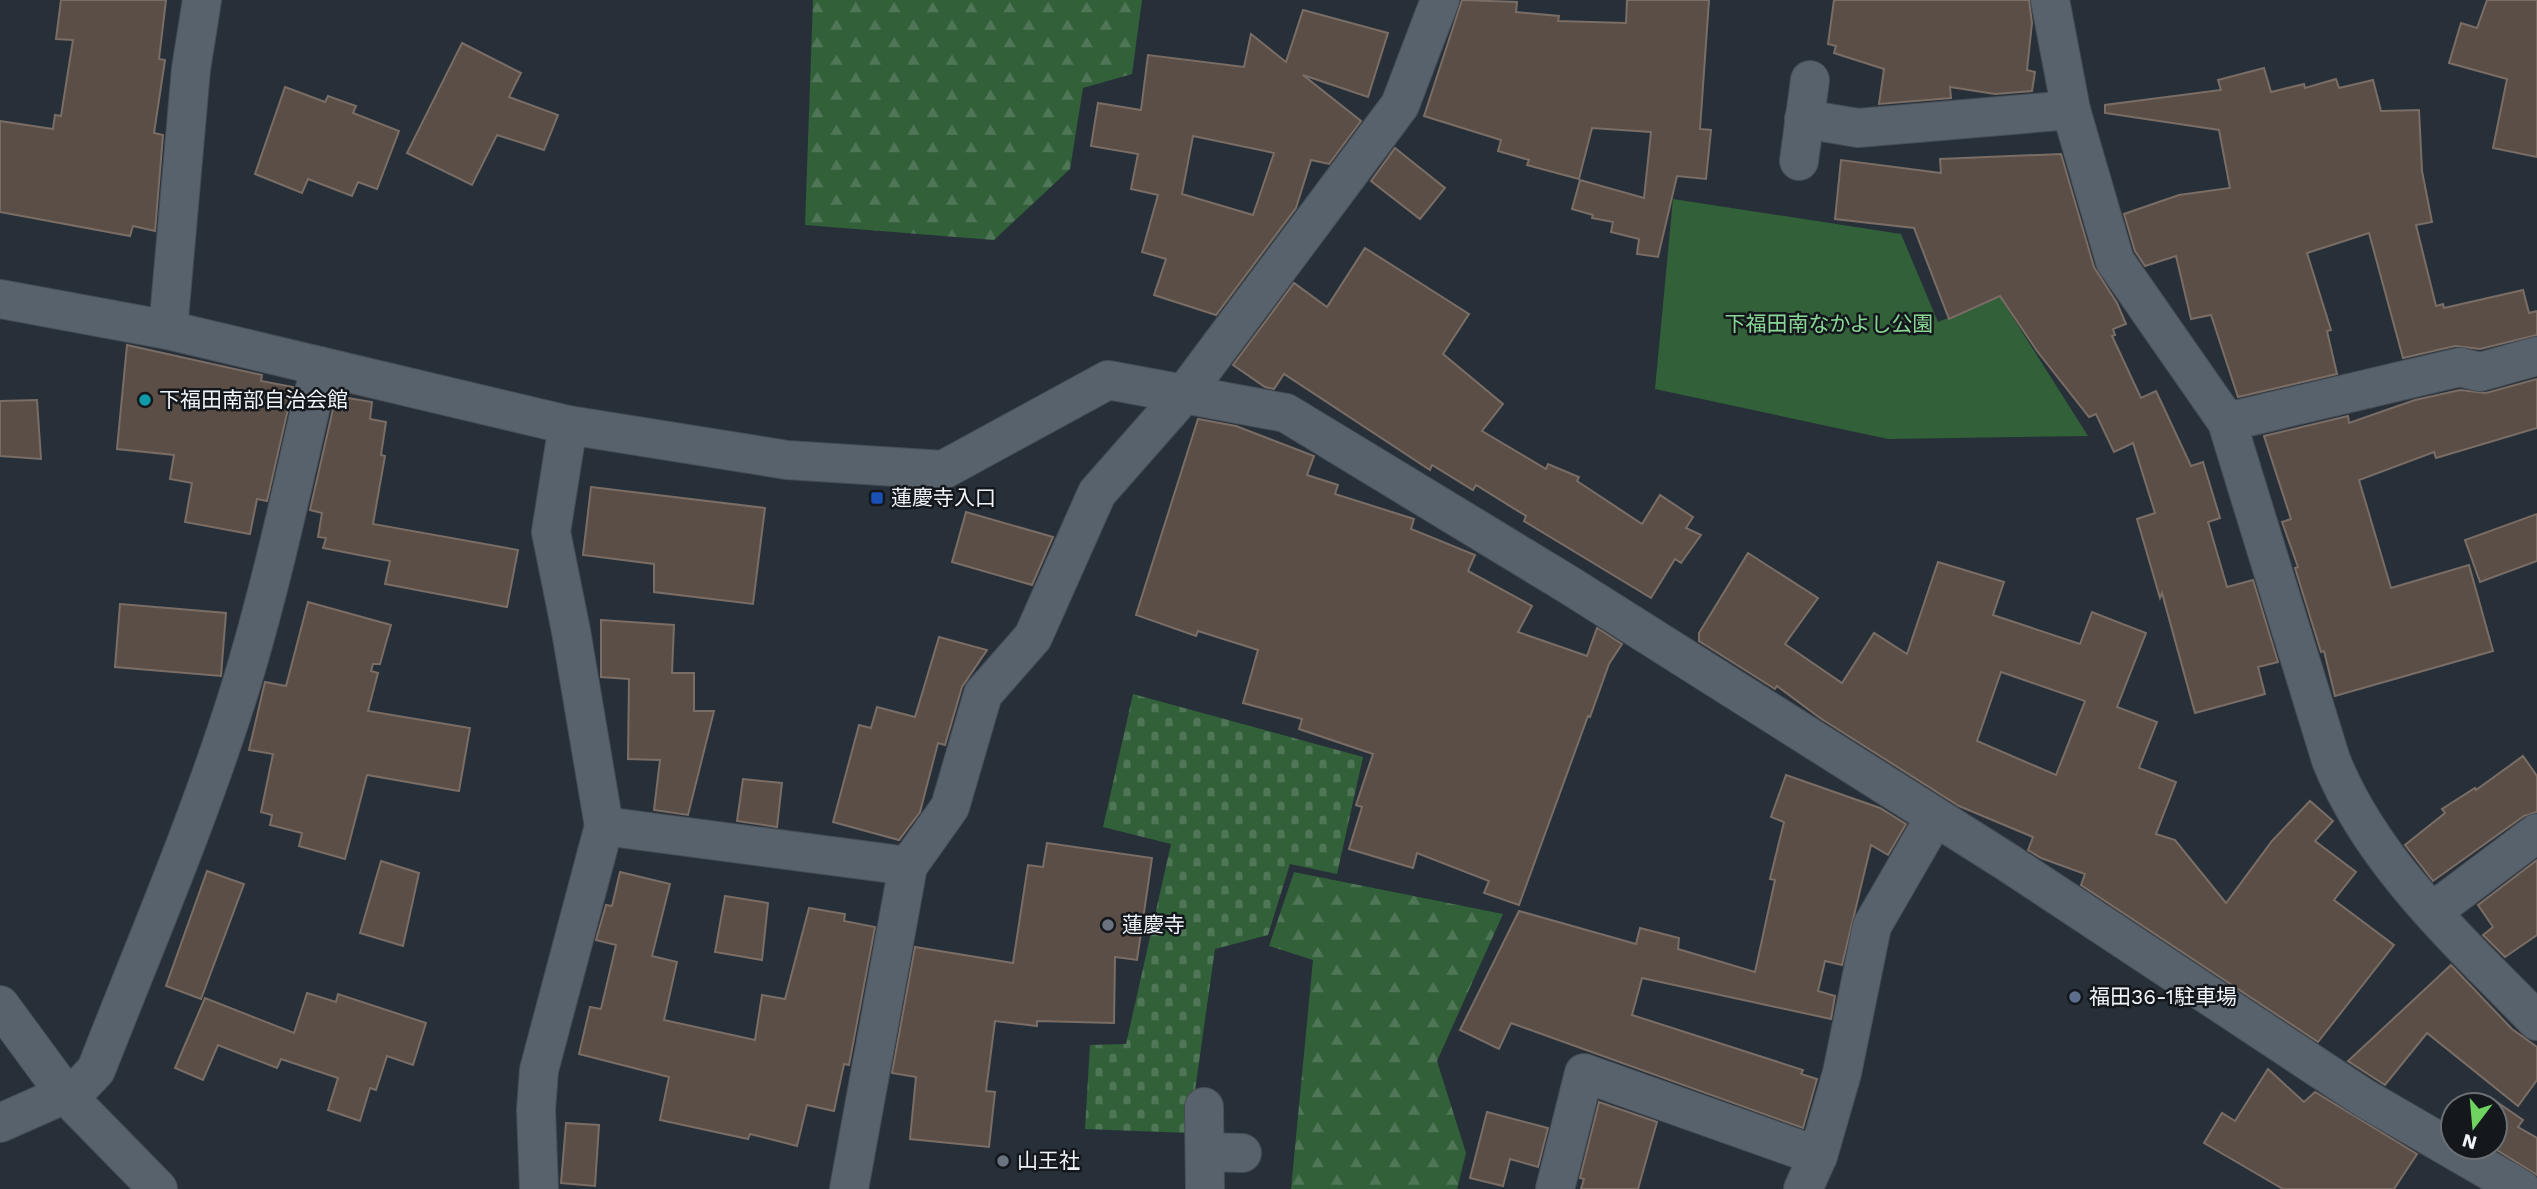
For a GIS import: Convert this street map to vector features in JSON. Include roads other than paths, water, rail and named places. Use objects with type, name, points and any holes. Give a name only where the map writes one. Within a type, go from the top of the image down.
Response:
[{"type":"street","points":[[168,330],[191,69],[202,0]]},
{"type":"street","points":[[849,1189],[908,866],[950,807],[983,694],[1032,637],[1097,493],[1185,393],[1401,105],[1440,0]]},
{"type":"street","points":[[2050,0],[2071,110],[2116,261],[2227,422],[2331,760],[2346,800],[2432,912],[2537,1021]]},
{"type":"street","points":[[1799,160],[1810,80]]},
{"type":"street","points":[[1804,119],[1858,128],[1885,128],[2071,110]]},
{"type":"street","points":[[0,299],[168,330],[568,425],[787,460],[943,470],[1108,380],[1286,413],[1569,585],[1935,817],[2364,1098],[2521,1189]]},
{"type":"street","points":[[2227,422],[2460,367],[2480,372],[2537,356]]},
{"type":"street","points":[[0,1123],[79,1088],[96,1070],[218,757],[240,689],[285,519],[320,366]]},
{"type":"street","points":[[539,1189],[536,1110],[539,1070],[604,826],[551,531],[568,425]]},
{"type":"street","points":[[1555,1189],[1584,1073],[1811,1172],[1842,1073],[1872,926],[1935,817]]},
{"type":"street","points":[[604,826],[908,866]]},
{"type":"street","points":[[2432,912],[2537,833]]},
{"type":"street","points":[[0,1005],[66,1095],[158,1189]]},
{"type":"street","points":[[1204,1107],[1205,1170],[1242,1153]]},
{"type":"place","name":"下福田南部自治会館","points":[[145,400]]},
{"type":"place","name":"蓮慶寺入口","points":[[877,498]]},
{"type":"place","name":"蓮慶寺","points":[[1108,925]]},
{"type":"place","name":"福田36-1駐車場","points":[[2075,997]]},
{"type":"place","name":"山王社","points":[[1003,1161]]},
{"type":"park label","name":"下福田南なかよし公園","points":[[1829,324]]}]
